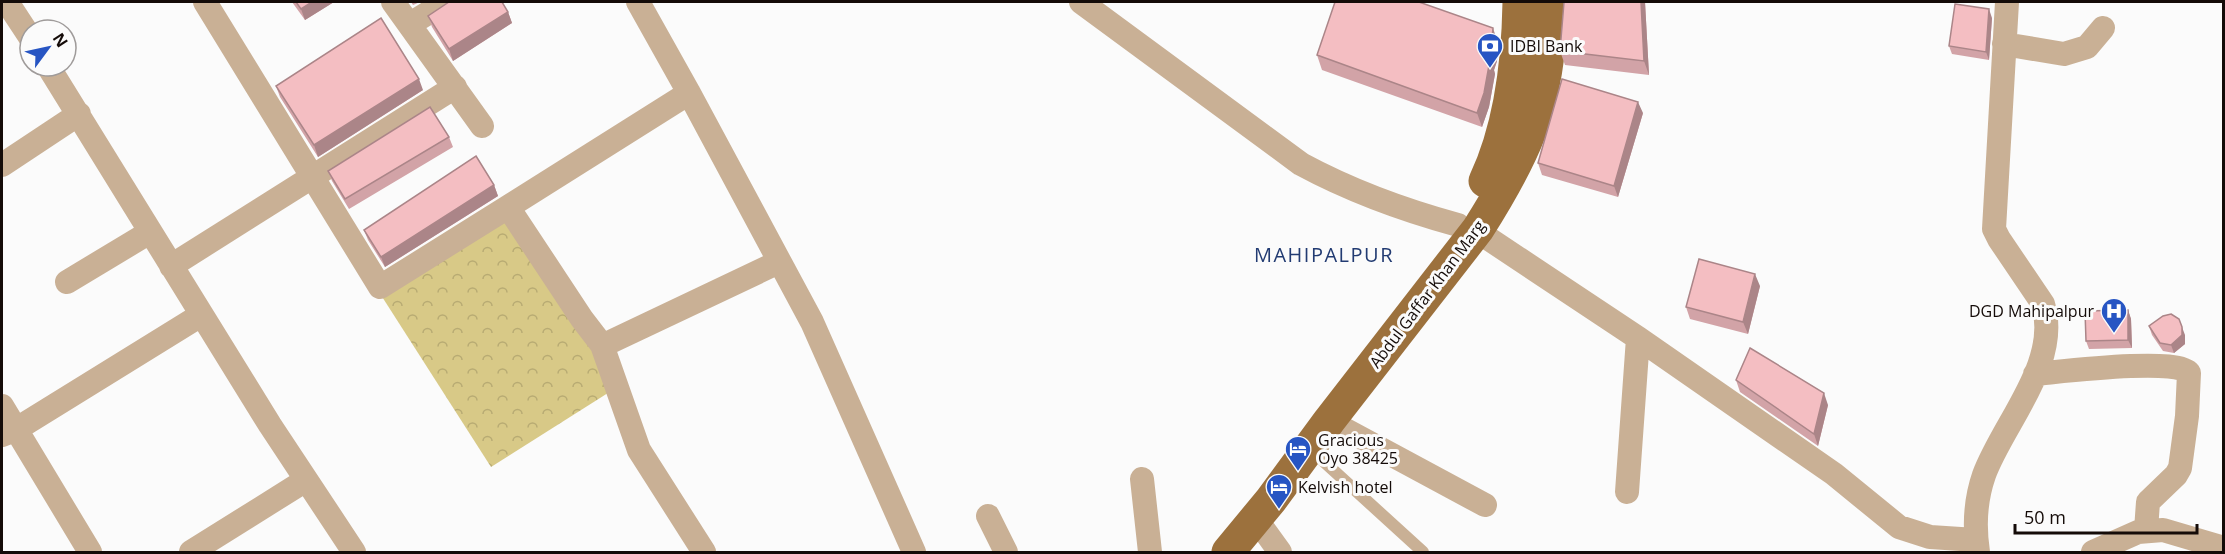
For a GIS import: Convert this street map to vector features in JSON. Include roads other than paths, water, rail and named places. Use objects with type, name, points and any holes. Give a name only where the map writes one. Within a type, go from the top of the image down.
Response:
[{"type":"main road","name":"Abdul Gaffar Khan Marg","points":[[1204,552],[1265,480],[1468,228],[1477,198],[1500,143],[1512,86],[1519,2]]},
{"type":"main road","name":"Abdul Gaffar Khan Marg","points":[[1228,552],[1256,519],[1329,421],[1468,228],[1528,136],[1545,76],[1551,2]]},
{"type":"street","points":[[393,2],[482,126]]},
{"type":"street","points":[[410,24],[446,2]]},
{"type":"street","points":[[1082,2],[1300,164],[1374,199],[1468,228],[1638,338],[1834,474],[1899,527],[1930,537],[1977,546],[1974,525],[1984,476],[2027,394],[2035,374],[2046,328],[2043,304],[1994,229],[2007,2]]},
{"type":"street","points":[[214,5],[314,177],[381,286],[689,93]]},
{"type":"street","points":[[647,5],[689,93],[812,322],[914,552]]},
{"type":"street","points":[[7,7],[18,22]]},
{"type":"street","points":[[2004,44],[2064,54],[2087,47],[2103,27]]},
{"type":"street","points":[[56,78],[201,315],[354,552]]},
{"type":"street","points":[[171,266],[454,87]]},
{"type":"street","points":[[2,165],[79,114]]},
{"type":"street","points":[[508,207],[582,319],[602,345],[639,450],[704,552]]},
{"type":"street","points":[[67,282],[150,232]]},
{"type":"street","points":[[602,345],[780,262]]},
{"type":"street","points":[[8,433],[201,315]]},
{"type":"street","points":[[1627,492],[1638,338]]},
{"type":"street","points":[[2035,374],[2149,365],[2180,367],[2189,373],[2187,416],[2180,468],[2176,475],[2148,502],[2146,530]]},
{"type":"street","points":[[2,406],[8,433],[90,552]]},
{"type":"street","points":[[1329,421],[1485,505]]},
{"type":"street","points":[[1142,479],[1150,552]]},
{"type":"street","points":[[191,552],[306,480]]},
{"type":"street","points":[[988,516],[1006,552]]},
{"type":"street","points":[[1256,519],[1280,552]]},
{"type":"street","points":[[2093,552],[2146,530],[2163,530],[2223,548]]},
{"type":"lane","points":[[1309,448],[1423,552]]},
{"type":"place","name":"IDBI Bank","points":[[1490,69]]},
{"type":"place","name":"DGD Mahipalpur","points":[[2114,334]]},
{"type":"place","name":"Gracious Oyo 38425","points":[[1298,472]]},
{"type":"place","name":"Kelvish hotel","points":[[1279,510]]},
{"type":"district","name":"MAHIPALPUR","points":[[1324,255]]}]
